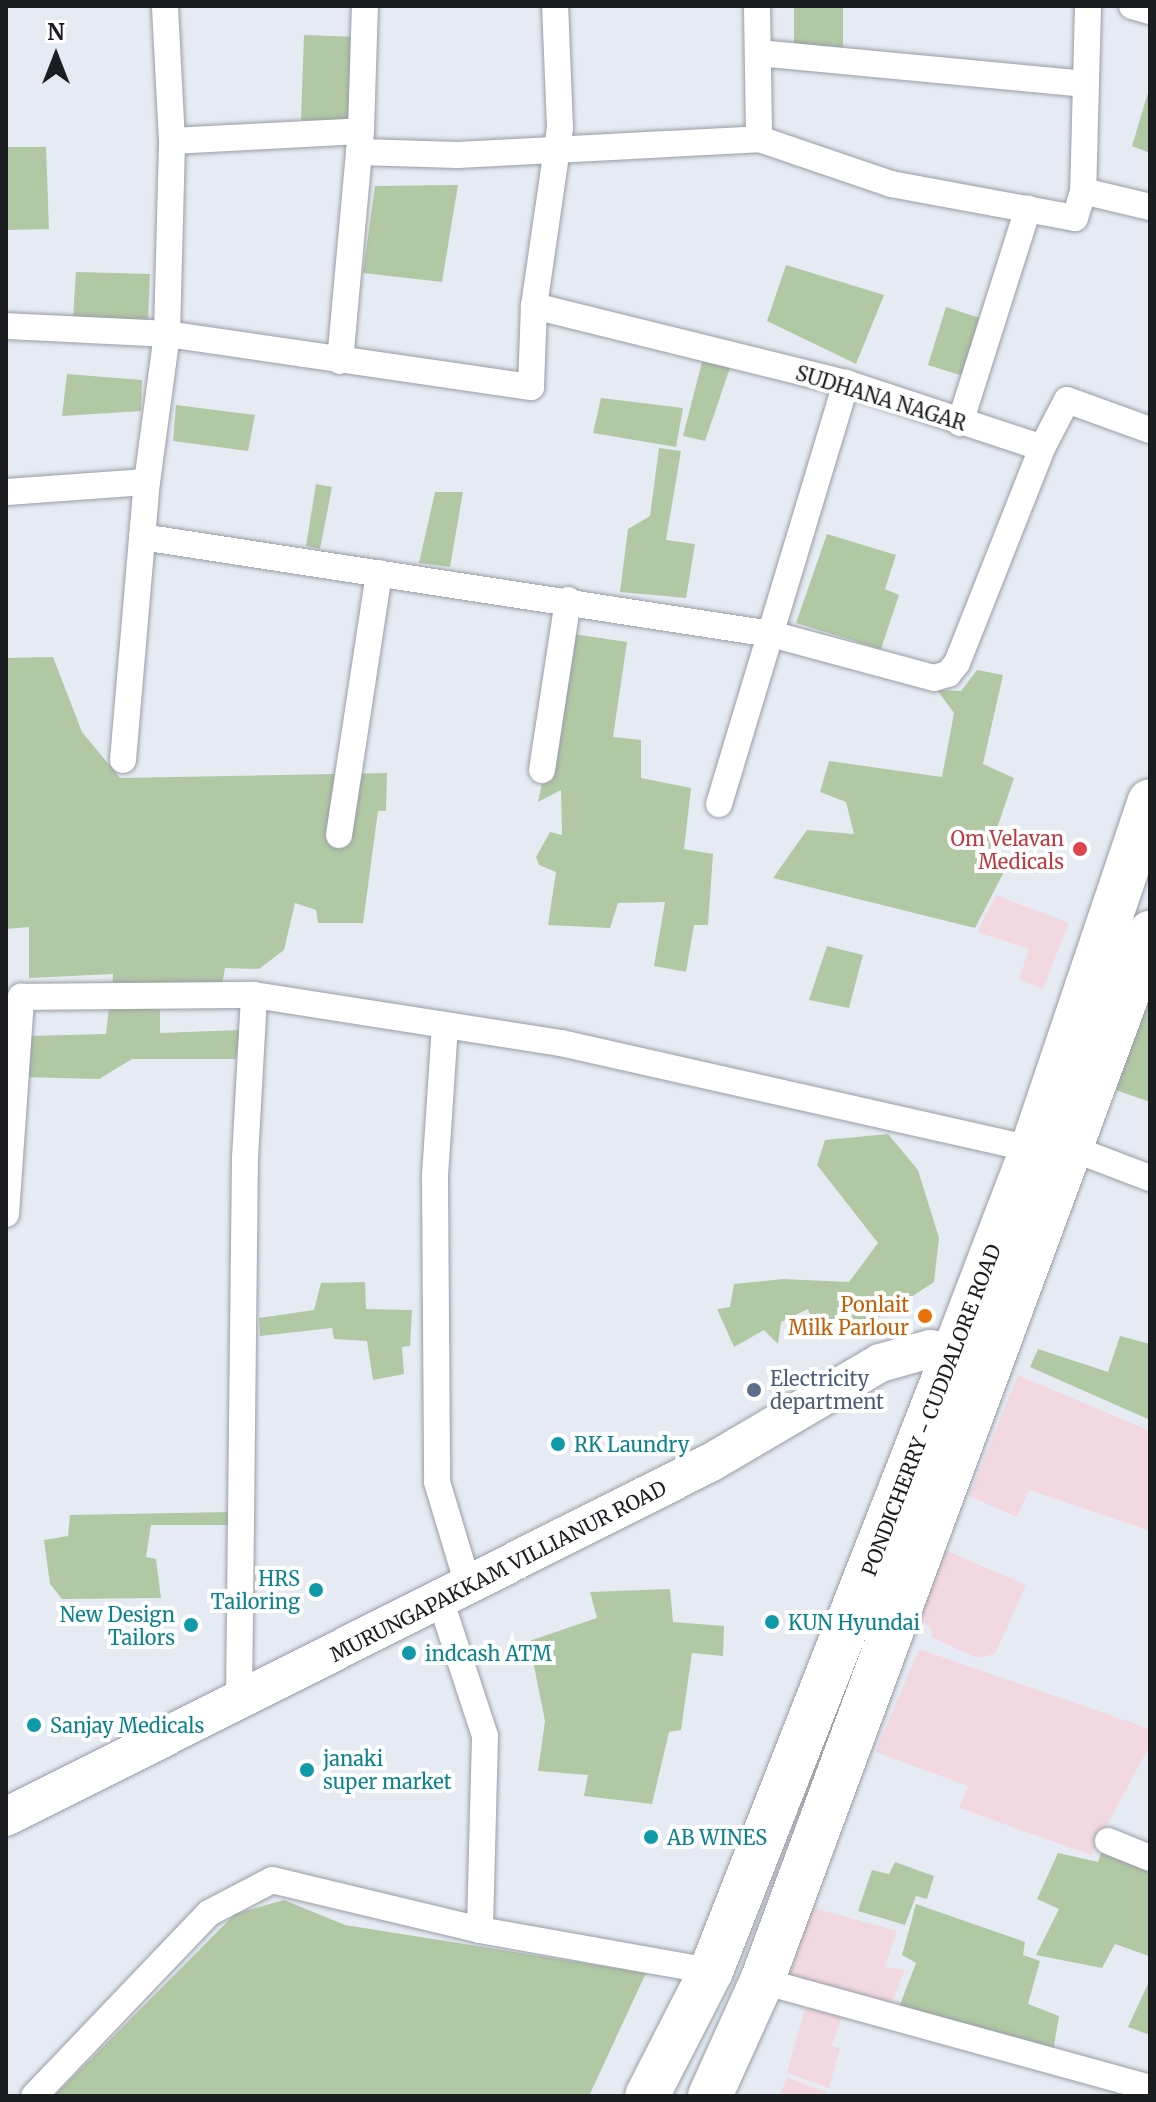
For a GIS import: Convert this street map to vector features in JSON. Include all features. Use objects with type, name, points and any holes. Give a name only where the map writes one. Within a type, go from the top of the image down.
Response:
[{"type":"highway","name":"PONDICHERRY - CUDDALORE ROAD","points":[[1051,1149],[1150,801]]},
{"type":"highway","name":"PONDICHERRY - CUDDALORE ROAD","points":[[710,2096],[762,1981],[973,1356],[1051,1149],[1150,933]]},
{"type":"highway","name":"PONDICHERRY - CUDDALORE ROAD","points":[[647,2096],[711,1971],[973,1356]]},
{"type":"main road","name":"MURUNGAPAKKAM VILLIANUR ROAD","points":[[6,1817],[710,1463],[880,1363],[906,1352],[973,1356]]},
{"type":"street","points":[[123,760],[147,482],[167,334],[172,141],[165,6]]},
{"type":"street","points":[[340,361],[360,141],[365,6]]},
{"type":"street","points":[[6,326],[167,334],[531,387],[534,306],[558,145],[555,6]]},
{"type":"street","points":[[757,6],[759,139]]},
{"type":"street","points":[[172,141],[360,141],[458,155],[558,145],[759,139],[891,184],[1075,218],[1083,191],[1088,6]]},
{"type":"street","points":[[1132,6],[1150,11]]},
{"type":"street","points":[[758,53],[1084,84]]},
{"type":"street","points":[[1083,191],[1150,207]]},
{"type":"street","points":[[960,423],[1028,209]]},
{"type":"street","name":"SUDHANA NAGAR","points":[[534,306],[846,383],[1042,448]]},
{"type":"street","points":[[719,804],[846,383]]},
{"type":"street","points":[[142,537],[568,600],[771,634],[934,678],[948,674],[957,663],[1042,448],[1067,400],[1150,430]]},
{"type":"street","points":[[6,492],[147,482]]},
{"type":"street","points":[[339,835],[379,573]]},
{"type":"street","points":[[542,770],[568,600]]},
{"type":"street","points":[[6,1214],[21,997],[254,995],[561,1043],[1051,1149],[1150,1178]]},
{"type":"street","points":[[239,1700],[245,1158],[254,995]]},
{"type":"street","points":[[445,1025],[435,1177],[437,1482],[454,1594],[485,1736],[480,1930]]},
{"type":"street","points":[[1108,1841],[1150,1858]]},
{"type":"street","points":[[34,2096],[209,1913],[272,1880],[480,1930],[711,1971]]},
{"type":"street","points":[[762,1981],[1150,2088]]},
{"type":"shaded area","points":[[996,895],[1069,923],[1043,989],[1019,979],[1029,949],[977,932]]},
{"type":"shaded area","points":[[1018,1375],[1150,1431],[1150,1531],[1029,1490],[1017,1517],[969,1496]]},
{"type":"shaded area","points":[[945,1550],[1026,1585],[995,1654],[977,1658],[931,1637],[932,1629],[917,1617]]},
{"type":"shaded area","points":[[919,1649],[1150,1729],[1150,1745],[1091,1855],[959,1808],[968,1786],[875,1752]]},
{"type":"shaded area","points":[[803,1905],[897,1931],[885,1967],[905,1970],[891,2005],[776,1975]]},
{"type":"shaded area","points":[[805,2008],[842,2017],[832,2046],[840,2048],[829,2088],[787,2073]]},
{"type":"shaded area","points":[[787,2077],[826,2092],[825,2096],[779,2096]]},
{"type":"green space","points":[[794,6],[843,6],[843,56],[794,49]]},
{"type":"green space","points":[[304,35],[359,37],[352,122],[301,120]]},
{"type":"green space","points":[[1150,86],[1150,153],[1132,146]]},
{"type":"green space","points":[[6,147],[46,147],[49,229],[6,230]]},
{"type":"green space","points":[[458,185],[442,282],[363,273],[375,186]]},
{"type":"green space","points":[[786,265],[884,295],[856,364],[767,321]]},
{"type":"green space","points":[[76,272],[150,274],[148,321],[73,318]]},
{"type":"green space","points":[[946,307],[986,320],[969,378],[928,365]]},
{"type":"green space","points":[[703,358],[732,362],[705,441],[683,436]]},
{"type":"green space","points":[[67,374],[142,380],[141,411],[62,416]]},
{"type":"green space","points":[[601,398],[683,408],[676,447],[593,433]]},
{"type":"green space","points":[[176,405],[255,415],[248,451],[173,441]]},
{"type":"green space","points":[[659,448],[681,451],[666,540],[695,544],[686,598],[620,592],[628,529],[650,516]]},
{"type":"green space","points":[[316,484],[332,487],[320,549],[306,546]]},
{"type":"green space","points":[[435,492],[463,492],[450,567],[419,563]]},
{"type":"green space","points":[[827,534],[896,555],[885,589],[899,595],[881,649],[796,623]]},
{"type":"green space","points":[[573,634],[627,642],[613,737],[641,740],[641,778],[691,788],[684,849],[713,854],[708,925],[694,925],[686,972],[654,966],[665,902],[618,903],[610,928],[548,925],[556,872],[539,865],[536,857],[550,832],[562,835],[561,790],[538,802]]},
{"type":"green space","points":[[53,657],[82,732],[120,778],[387,773],[386,811],[378,811],[363,923],[318,923],[316,910],[295,903],[284,950],[259,969],[225,968],[222,985],[112,995],[113,974],[29,978],[29,927],[6,929],[6,658]]},
{"type":"green space","points":[[977,670],[1003,675],[983,764],[1014,778],[989,852],[1010,860],[975,928],[773,878],[807,830],[854,834],[846,802],[820,792],[829,761],[942,777],[954,713],[937,690],[961,691]]},
{"type":"green space","points":[[827,946],[863,955],[849,1008],[809,1000]]},
{"type":"green space","points":[[110,999],[160,999],[160,1033],[240,1030],[236,1059],[132,1059],[99,1079],[20,1077],[26,1036],[106,1034]]},
{"type":"green space","points":[[1147,1002],[1150,1003],[1150,1102],[1110,1088]]},
{"type":"green space","points":[[888,1134],[918,1170],[939,1238],[934,1282],[882,1316],[816,1331],[808,1309],[781,1322],[778,1344],[764,1330],[734,1347],[717,1309],[730,1307],[734,1284],[783,1279],[849,1282],[878,1243],[817,1165],[825,1140]]},
{"type":"green space","points":[[365,1282],[366,1309],[412,1310],[410,1346],[402,1347],[404,1374],[373,1380],[367,1341],[334,1339],[332,1328],[260,1336],[259,1318],[314,1310],[321,1283]]},
{"type":"green space","points":[[1120,1336],[1150,1344],[1150,1420],[1030,1367],[1038,1349],[1108,1372]]},
{"type":"green space","points":[[230,1512],[232,1525],[151,1525],[146,1557],[156,1559],[161,1598],[62,1599],[50,1584],[44,1540],[68,1536],[70,1515]]},
{"type":"green space","points":[[670,1589],[673,1622],[724,1626],[723,1656],[692,1653],[681,1730],[669,1732],[652,1804],[584,1796],[588,1775],[538,1771],[545,1721],[529,1641],[597,1618],[590,1592]]},
{"type":"green space","points":[[1102,1850],[1150,1872],[1149,1956],[1115,1944],[1102,1968],[1036,1955],[1059,1909],[1037,1899],[1058,1853],[1098,1862]]},
{"type":"green space","points":[[895,1862],[934,1876],[927,1899],[916,1896],[905,1925],[858,1911],[872,1870],[889,1874]]},
{"type":"green space","points":[[284,1900],[345,1925],[646,1973],[589,2096],[54,2096],[235,1914]]},
{"type":"green space","points":[[916,1904],[1025,1942],[1023,1955],[1040,1961],[1028,2004],[1059,2016],[1053,2051],[899,2007],[916,1963],[902,1955]]},
{"type":"green space","points":[[1150,1984],[1150,2035],[1128,2027]]},
{"type":"place","name":"Om Velavan Medicals","points":[[1080,849]]},
{"type":"place","name":"Ponlait Milk Parlour","points":[[925,1316]]},
{"type":"place","name":"Electricity department","points":[[754,1390]]},
{"type":"place","name":"RK Laundry","points":[[558,1444]]},
{"type":"place","name":"HRS Tailoring","points":[[316,1590]]},
{"type":"place","name":"KUN Hyundai","points":[[772,1622]]},
{"type":"place","name":"New Design Tailors","points":[[191,1625]]},
{"type":"place","name":"indcash ATM","points":[[409,1653]]},
{"type":"place","name":"Sanjay Medicals","points":[[34,1725]]},
{"type":"place","name":"janaki super market","points":[[307,1770]]},
{"type":"place","name":"AB WINES","points":[[651,1837]]}]
